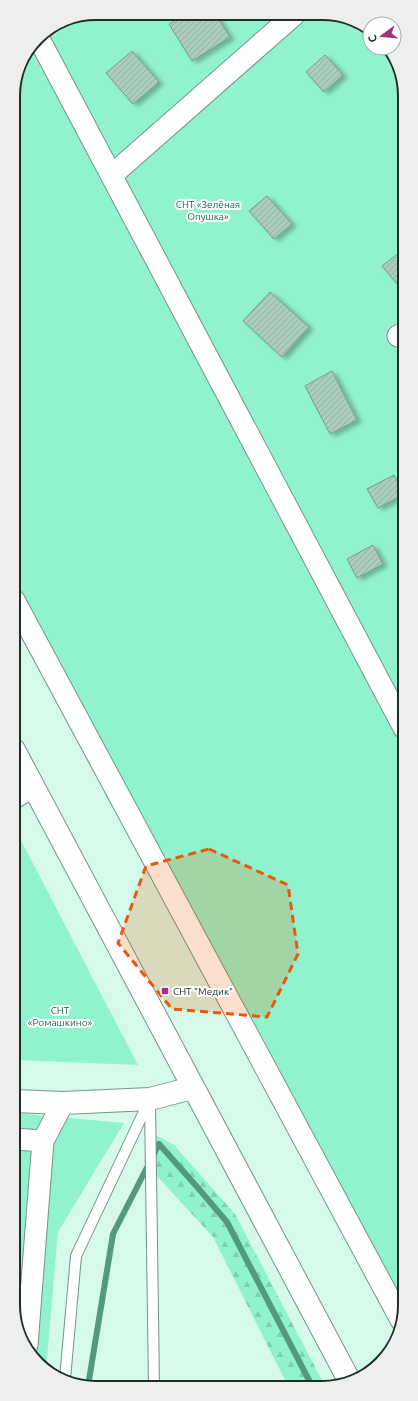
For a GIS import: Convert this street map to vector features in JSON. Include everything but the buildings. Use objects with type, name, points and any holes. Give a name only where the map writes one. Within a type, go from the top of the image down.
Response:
[{"type":"street","points":[[112,175],[288,20]]},
{"type":"street","points":[[42,43],[398,717]]},
{"type":"street","points":[[20,611],[397,1313]]},
{"type":"street","points":[[20,762],[192,1088],[347,1377]]},
{"type":"street","points":[[20,795],[33,787]]},
{"type":"street","points":[[20,1101],[63,1102],[150,1099],[192,1088]]},
{"type":"street","points":[[28,1338],[43,1141],[63,1102]]},
{"type":"street","points":[[20,1139],[43,1141]]},
{"type":"lane","points":[[66,1375],[76,1256],[150,1099]]},
{"type":"lane","points":[[150,1099],[154,1381]]},
{"type":"highlighted area","points":[[209,849],[288,885],[298,954],[267,1017],[172,1009],[118,943],[146,866]]},
{"type":"green space","name":"СНТ «Зелёная Опушка»","points":[[81,21],[337,21],[362,32],[362,56],[386,56],[397,81],[398,1310],[394,1329],[20,635],[20,91],[24,71],[30,58],[42,42],[62,28]]},
{"type":"green space","name":"СНТ «Ромашкино»","points":[[20,839],[138,1065],[20,1060]]},
{"type":"green space","points":[[20,1114],[124,1123],[58,1232],[47,1362],[42,1359],[30,1343],[21,1320]]},
{"type":"green space","points":[[150,1132],[174,1145],[235,1214],[322,1381],[285,1381],[213,1237],[144,1162]]},
{"type":"waterway","points":[[89,1380],[113,1234],[159,1144],[227,1222],[309,1381]]},
{"type":"place","name":"СНТ \"Медик\"","points":[[165,991]]}]
